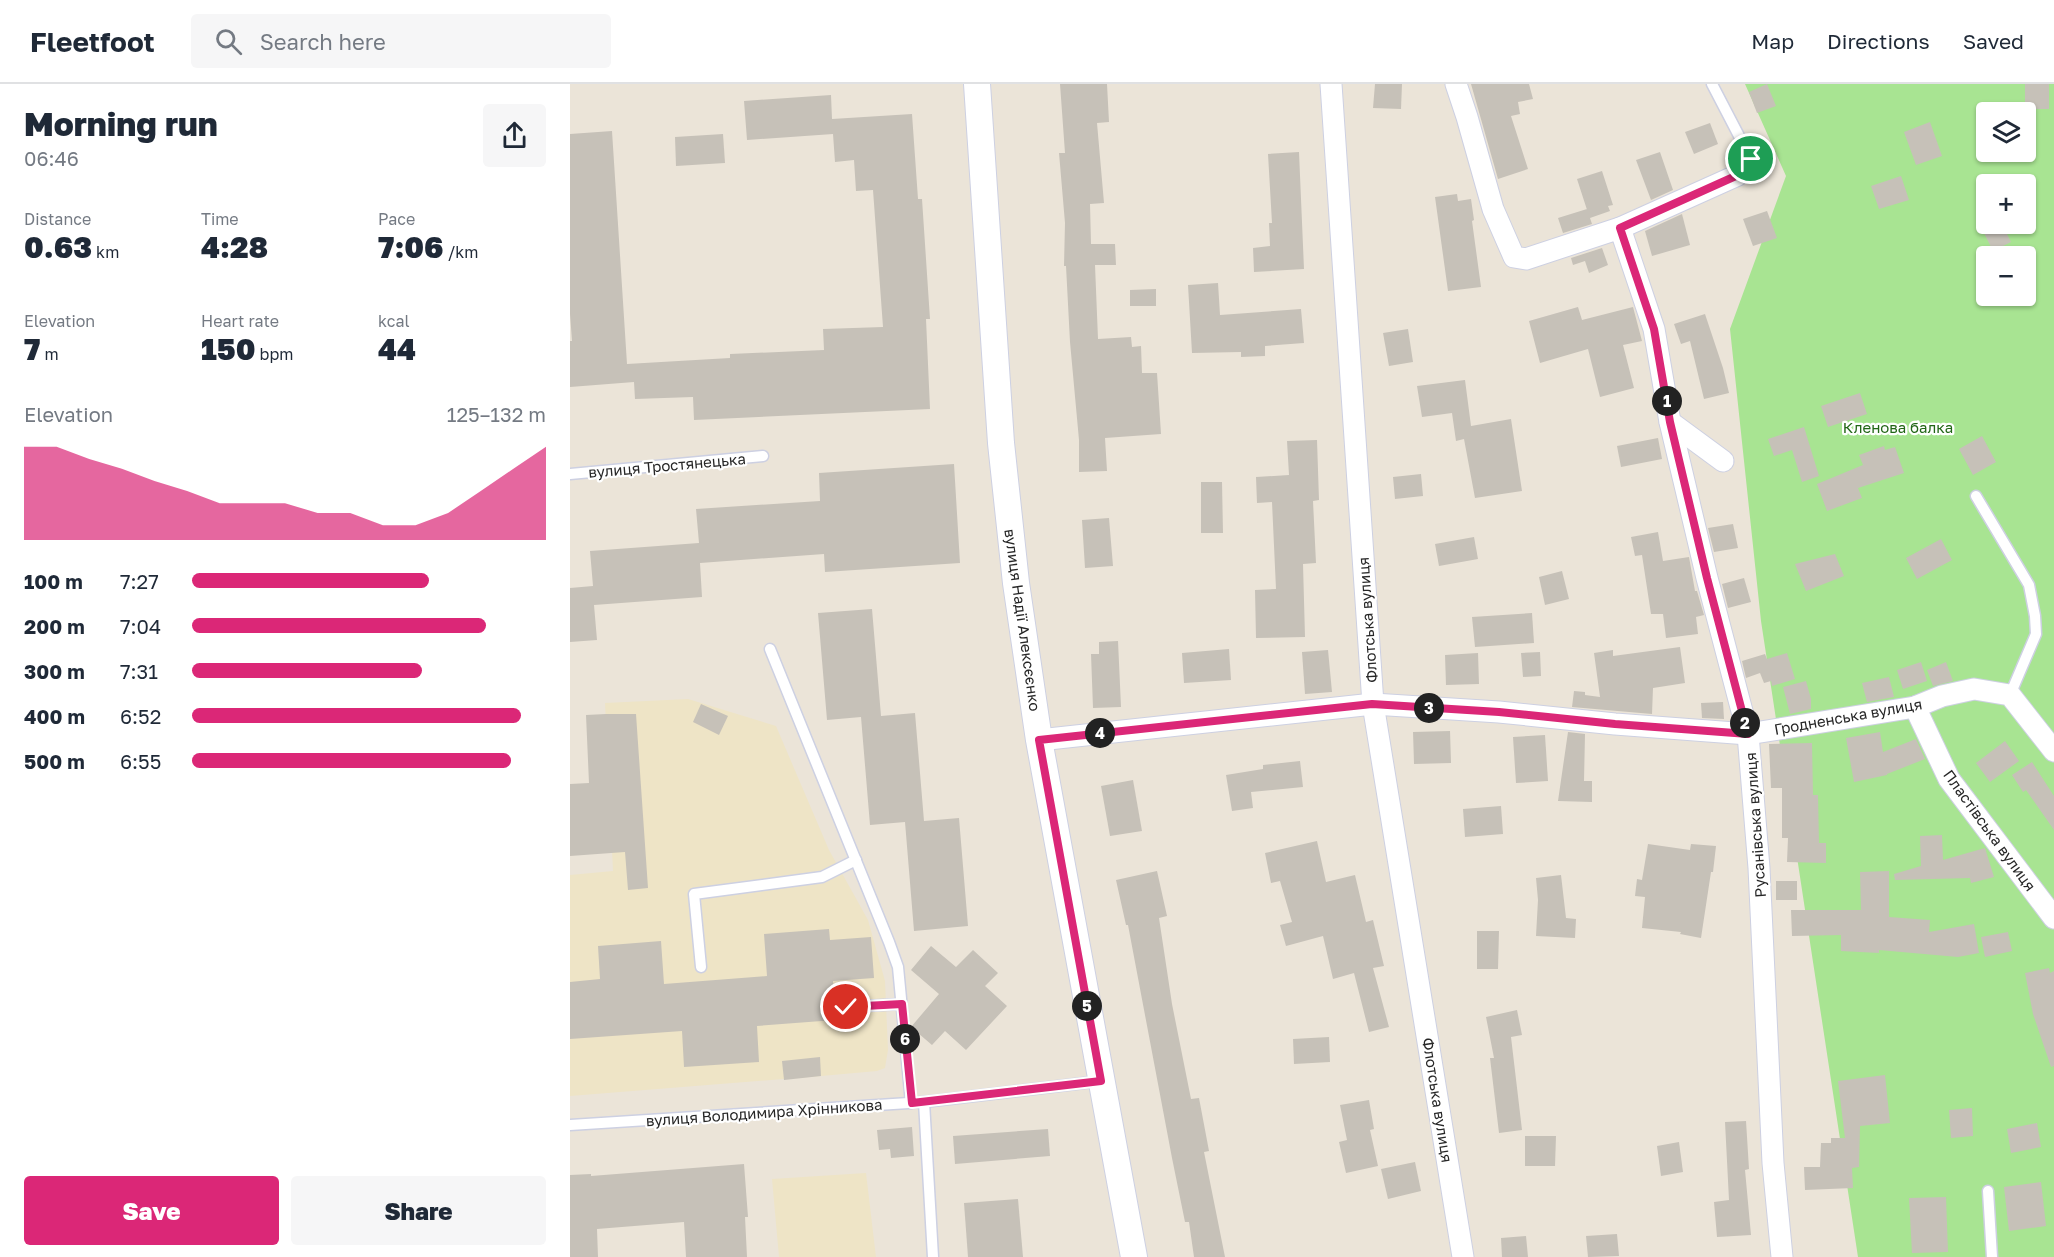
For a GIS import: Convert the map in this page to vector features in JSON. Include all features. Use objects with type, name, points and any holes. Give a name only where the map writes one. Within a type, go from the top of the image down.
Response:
[{"type":"street","name":"вулиця Надії Алексєєнко","points":[[977,84],[1001,443],[1016,583],[1039,740],[1134,1257]]},
{"type":"street","name":"Флотська вулиця","points":[[1331,84],[1372,704],[1463,1257]]},
{"type":"street","points":[[1456,84],[1493,209],[1514,257],[1526,260],[1620,228],[1738,175]]},
{"type":"street","name":"Русанівська вулиця","points":[[1620,228],[1654,329],[1670,422],[1707,578],[1748,734],[1759,868],[1773,1162],[1782,1257]]},
{"type":"street","points":[[1670,422],[1723,461]]},
{"type":"street","name":"Гродненська вулиця","points":[[1039,740],[1372,704],[1499,712],[1748,734],[1915,706],[1942,696],[1974,689],[2010,695]]},
{"type":"street","points":[[2010,695],[2054,751]]},
{"type":"street","name":"Пластівська вулиця","points":[[1915,706],[1949,779],[2054,918]]},
{"type":"lane","points":[[1712,84],[1751,159],[1748,170],[1738,175]]},
{"type":"lane","name":"вулиця Тростянецька","points":[[570,474],[763,456]]},
{"type":"lane","points":[[1976,496],[2029,585],[2035,616],[2036,634],[2010,695]]},
{"type":"lane","points":[[770,649],[898,968],[912,1103]]},
{"type":"lane","points":[[701,967],[694,894],[822,877],[856,860]]},
{"type":"lane","points":[[846,1007],[902,1004]]},
{"type":"lane","name":"вулиця Володимира Хрінникова","points":[[570,1125],[912,1103],[1101,1081]]},
{"type":"lane","points":[[924,1102],[933,1257]]},
{"type":"lane","points":[[1988,1191],[1992,1257]]},
{"type":"shaded area","points":[[688,699],[776,726],[829,850],[868,920],[885,981],[888,1050],[885,1068],[877,1071],[821,1076],[570,1096],[570,875],[613,871],[605,703]]},
{"type":"shaded area","points":[[866,1173],[876,1257],[779,1257],[772,1179]]},
{"type":"green space","name":"Кленова балка","points":[[1745,84],[2054,84],[2054,1257],[1858,1257],[1761,621],[1730,329],[1786,176]]},
{"type":"building","points":[[1060,84],[1107,84],[1109,122],[1097,123],[1104,203],[1090,204],[1091,244],[1115,244],[1116,265],[1095,265],[1098,339],[1131,337],[1132,347],[1141,346],[1142,373],[1157,373],[1161,434],[1105,438],[1107,471],[1079,472],[1079,440],[1066,266],[1064,266],[1065,223],[1059,153],[1065,153]]},
{"type":"building","points":[[1375,84],[1402,84],[1401,109],[1373,108]]},
{"type":"building","points":[[1471,84],[1529,84],[1533,99],[1518,102],[1520,114],[1511,116],[1528,169],[1498,179]]},
{"type":"building","points":[[1767,84],[1776,106],[1757,113],[1749,92]]},
{"type":"building","points":[[2025,84],[2049,84],[2049,109],[2036,109],[2036,102],[2025,102]]},
{"type":"building","points":[[831,95],[832,119],[912,114],[918,199],[922,199],[930,319],[926,319],[930,409],[694,420],[693,397],[635,399],[634,382],[570,387],[570,341],[572,341],[570,134],[612,131],[627,364],[730,358],[730,354],[824,350],[823,329],[883,327],[873,190],[856,191],[854,160],[835,162],[833,134],[747,140],[744,101]]},
{"type":"building","points":[[1930,122],[1942,156],[1916,165],[1904,132]]},
{"type":"building","points":[[1710,123],[1718,144],[1694,154],[1685,132]]},
{"type":"building","points":[[723,134],[725,163],[676,166],[675,137]]},
{"type":"building","points":[[1299,152],[1304,269],[1254,272],[1253,248],[1270,246],[1269,223],[1272,223],[1268,154]]},
{"type":"building","points":[[1660,152],[1673,190],[1651,200],[1636,160]]},
{"type":"building","points":[[1602,171],[1613,205],[1608,206],[1610,211],[1590,218],[1592,224],[1563,233],[1558,218],[1587,209],[1577,179]]},
{"type":"building","points":[[1901,176],[1909,200],[1879,209],[1871,186]]},
{"type":"building","points":[[1457,194],[1458,201],[1471,199],[1481,287],[1448,291],[1435,197]]},
{"type":"building","points":[[1767,211],[1777,238],[1753,246],[1743,219]]},
{"type":"building","points":[[1682,214],[1690,245],[1652,256],[1645,231]]},
{"type":"building","points":[[1984,234],[2007,234],[2011,242],[2003,246],[1990,246]]},
{"type":"building","points":[[1602,248],[1608,265],[1589,273],[1585,261],[1573,265],[1571,258]]},
{"type":"building","points":[[1218,283],[1220,315],[1301,309],[1304,343],[1265,346],[1265,356],[1241,357],[1241,352],[1192,353],[1188,285]]},
{"type":"building","points":[[1156,289],[1156,306],[1130,306],[1130,290]]},
{"type":"building","points":[[1578,307],[1582,320],[1633,307],[1642,341],[1623,345],[1634,388],[1600,397],[1588,349],[1540,363],[1529,321]]},
{"type":"building","points":[[1705,314],[1729,393],[1704,399],[1690,341],[1681,344],[1674,324]]},
{"type":"building","points":[[1408,329],[1413,362],[1389,366],[1383,333]]},
{"type":"building","points":[[1465,380],[1471,426],[1511,419],[1522,491],[1475,498],[1464,439],[1456,441],[1452,413],[1422,417],[1417,386]]},
{"type":"building","points":[[1860,393],[1867,414],[1828,427],[1821,406]]},
{"type":"building","points":[[1804,427],[1819,476],[1802,482],[1792,450],[1774,456],[1768,439]]},
{"type":"building","points":[[1982,436],[1996,462],[1973,475],[1959,449]]},
{"type":"building","points":[[1658,438],[1662,459],[1621,467],[1617,446]]},
{"type":"building","points":[[1317,440],[1319,500],[1313,501],[1316,563],[1303,564],[1305,637],[1256,638],[1255,590],[1276,589],[1272,502],[1257,503],[1256,477],[1289,475],[1287,441]]},
{"type":"building","points":[[1884,446],[1885,450],[1895,447],[1904,473],[1858,488],[1862,498],[1827,511],[1817,484],[1863,465],[1859,455]]},
{"type":"building","points":[[954,464],[960,563],[825,572],[824,554],[700,563],[702,597],[594,605],[597,640],[570,642],[570,588],[593,586],[590,551],[699,543],[696,509],[820,501],[819,473]]},
{"type":"building","points":[[1421,474],[1423,496],[1395,499],[1393,477]]},
{"type":"building","points":[[1201,482],[1222,482],[1223,533],[1201,533]]},
{"type":"building","points":[[1109,518],[1113,566],[1085,568],[1082,520]]},
{"type":"building","points":[[1733,524],[1738,548],[1714,552],[1708,528]]},
{"type":"building","points":[[1658,532],[1663,561],[1689,557],[1695,591],[1697,591],[1704,615],[1696,617],[1698,634],[1666,638],[1663,614],[1651,614],[1642,555],[1635,556],[1631,537]]},
{"type":"building","points":[[1474,537],[1478,559],[1439,566],[1435,544]]},
{"type":"building","points":[[1941,539],[1952,560],[1917,579],[1906,558]]},
{"type":"building","points":[[1835,554],[1844,576],[1806,591],[1795,564]]},
{"type":"building","points":[[1562,571],[1569,599],[1545,605],[1539,577]]},
{"type":"building","points":[[1744,578],[1751,602],[1728,608],[1722,584]]},
{"type":"building","points":[[872,609],[881,716],[915,713],[924,821],[959,818],[968,926],[914,931],[905,822],[870,825],[861,717],[827,720],[818,613]]},
{"type":"building","points":[[1532,613],[1534,643],[1475,647],[1472,617]]},
{"type":"building","points":[[1118,641],[1121,707],[1093,708],[1091,654],[1099,654],[1099,642]]},
{"type":"building","points":[[1680,647],[1685,683],[1653,688],[1652,714],[1572,707],[1574,691],[1600,697],[1594,653],[1613,650],[1613,656]]},
{"type":"building","points":[[1229,649],[1231,680],[1184,683],[1182,653]]},
{"type":"building","points":[[1328,650],[1332,692],[1305,694],[1302,652]]},
{"type":"building","points":[[1540,652],[1541,676],[1523,677],[1521,653]]},
{"type":"building","points":[[1478,653],[1479,684],[1446,685],[1445,655]]},
{"type":"building","points":[[1787,653],[1795,679],[1772,686],[1771,681],[1764,683],[1760,673],[1746,678],[1742,661],[1765,654],[1767,659]]},
{"type":"building","points":[[1921,662],[1927,681],[1903,689],[1897,670]]},
{"type":"building","points":[[1946,662],[1953,681],[1933,686],[1927,670]]},
{"type":"building","points":[[1889,677],[1894,697],[1867,702],[1862,683]]},
{"type":"building","points":[[1806,681],[1811,709],[1790,714],[1783,687]]},
{"type":"building","points":[[1723,702],[1724,719],[1702,718],[1701,703]]},
{"type":"building","points":[[701,704],[728,716],[719,735],[693,722]]},
{"type":"building","points":[[636,714],[648,888],[628,890],[625,852],[570,856],[570,784],[589,783],[586,715]]},
{"type":"building","points":[[1450,731],[1451,763],[1414,764],[1413,732]]},
{"type":"building","points":[[1568,732],[1585,734],[1584,781],[1592,781],[1592,802],[1558,801]]},
{"type":"building","points":[[1880,732],[1883,752],[1916,739],[1925,759],[1887,775],[1854,782],[1846,738]]},
{"type":"building","points":[[1545,735],[1548,781],[1516,783],[1513,737]]},
{"type":"building","points":[[2005,741],[2019,761],[1990,782],[1976,763]]},
{"type":"building","points":[[1812,743],[1813,795],[1818,795],[1819,843],[1826,843],[1826,863],[1787,862],[1788,838],[1782,838],[1782,788],[1771,788],[1769,744]]},
{"type":"building","points":[[1300,761],[1303,787],[1251,792],[1253,808],[1232,811],[1226,775],[1263,769],[1263,765]]},
{"type":"building","points":[[2032,762],[2054,796],[2054,830],[2026,790],[2023,792],[2012,775]]},
{"type":"building","points":[[1133,780],[1142,831],[1110,836],[1101,786]]},
{"type":"building","points":[[1501,806],[1503,834],[1465,837],[1463,809]]},
{"type":"building","points":[[1942,835],[1943,860],[1985,848],[1994,877],[1971,883],[1970,878],[1895,880],[1894,874],[1921,866],[1920,836]]},
{"type":"building","points":[[1317,841],[1326,882],[1355,875],[1366,922],[1373,920],[1384,966],[1373,968],[1389,1027],[1369,1032],[1354,973],[1333,979],[1323,936],[1286,946],[1280,925],[1292,922],[1280,881],[1271,883],[1265,853]]},
{"type":"building","points":[[1648,844],[1690,850],[1691,844],[1716,846],[1701,938],[1680,934],[1681,932],[1642,928],[1645,897],[1635,896],[1637,879],[1642,880]]},
{"type":"building","points":[[1157,871],[1167,916],[1159,918],[1172,1004],[1191,1099],[1199,1098],[1209,1151],[1204,1152],[1225,1257],[1194,1257],[1189,1222],[1185,1222],[1172,1158],[1128,925],[1126,925],[1116,880]]},
{"type":"building","points":[[1889,871],[1889,917],[1930,920],[1929,932],[1974,924],[1979,953],[1958,957],[1879,950],[1879,953],[1841,951],[1841,935],[1792,936],[1791,910],[1861,910],[1860,872]]},
{"type":"building","points":[[1561,875],[1566,918],[1576,919],[1575,938],[1536,936],[1538,900],[1536,878]]},
{"type":"building","points":[[1776,881],[1797,881],[1797,900],[1776,900]]},
{"type":"building","points":[[829,929],[830,940],[871,937],[874,978],[833,981],[835,1020],[757,1026],[759,1062],[684,1067],[682,1031],[570,1039],[570,982],[600,979],[598,946],[661,941],[664,984],[767,976],[764,934]]},
{"type":"building","points":[[1477,931],[1499,931],[1498,969],[1477,969]]},
{"type":"building","points":[[2008,932],[2012,951],[1985,957],[1981,937]]},
{"type":"building","points":[[931,946],[956,967],[973,950],[998,973],[985,986],[1007,1006],[966,1050],[945,1031],[932,1045],[911,1027],[939,994],[911,970]]},
{"type":"building","points":[[2049,968],[2050,973],[2054,971],[2054,1066],[2051,1067],[2033,1014],[2025,973]]},
{"type":"building","points":[[1517,1010],[1522,1035],[1511,1037],[1522,1130],[1499,1133],[1490,1058],[1494,1058],[1486,1017]]},
{"type":"building","points":[[1329,1037],[1330,1062],[1294,1064],[1293,1039]]},
{"type":"building","points":[[820,1057],[821,1076],[784,1080],[782,1061]]},
{"type":"building","points":[[1885,1075],[1890,1123],[1860,1126],[1859,1167],[1852,1168],[1853,1188],[1805,1190],[1804,1167],[1820,1167],[1821,1143],[1831,1143],[1831,1138],[1845,1138],[1838,1081]]},
{"type":"building","points":[[1369,1100],[1374,1129],[1370,1130],[1378,1166],[1346,1173],[1339,1142],[1347,1140],[1340,1105]]},
{"type":"building","points":[[1972,1108],[1973,1136],[1951,1138],[1949,1110]]},
{"type":"building","points":[[1746,1121],[1749,1169],[1745,1170],[1751,1235],[1717,1237],[1714,1202],[1729,1200],[1725,1122]]},
{"type":"building","points":[[2037,1123],[2041,1147],[2011,1153],[2007,1129]]},
{"type":"building","points":[[912,1127],[914,1156],[891,1158],[890,1149],[879,1150],[877,1130]]},
{"type":"building","points":[[1048,1129],[1050,1156],[955,1164],[953,1136]]},
{"type":"building","points":[[1525,1136],[1556,1136],[1555,1166],[1525,1166]]},
{"type":"building","points":[[1679,1142],[1683,1172],[1661,1176],[1657,1146]]},
{"type":"building","points":[[1415,1162],[1421,1191],[1388,1199],[1381,1169]]},
{"type":"building","points":[[744,1164],[748,1217],[745,1217],[747,1257],[686,1257],[684,1222],[597,1229],[598,1257],[570,1257],[570,1175],[591,1174],[591,1176]]},
{"type":"building","points":[[2041,1182],[2046,1226],[2009,1231],[2004,1187]]},
{"type":"building","points":[[1946,1197],[1948,1252],[1912,1253],[1909,1198]]},
{"type":"building","points":[[1018,1199],[1023,1257],[968,1257],[964,1203]]},
{"type":"building","points":[[1617,1234],[1619,1256],[1588,1257],[1586,1236]]},
{"type":"building","points":[[1526,1236],[1528,1257],[1502,1257],[1501,1238]]},
{"type":"route","points":[[846,1007],[902,1004],[912,1103],[1101,1081],[1039,740],[1372,704],[1499,712],[1748,734],[1707,578],[1670,422],[1654,329],[1620,228],[1748,170],[1751,159]]}]
